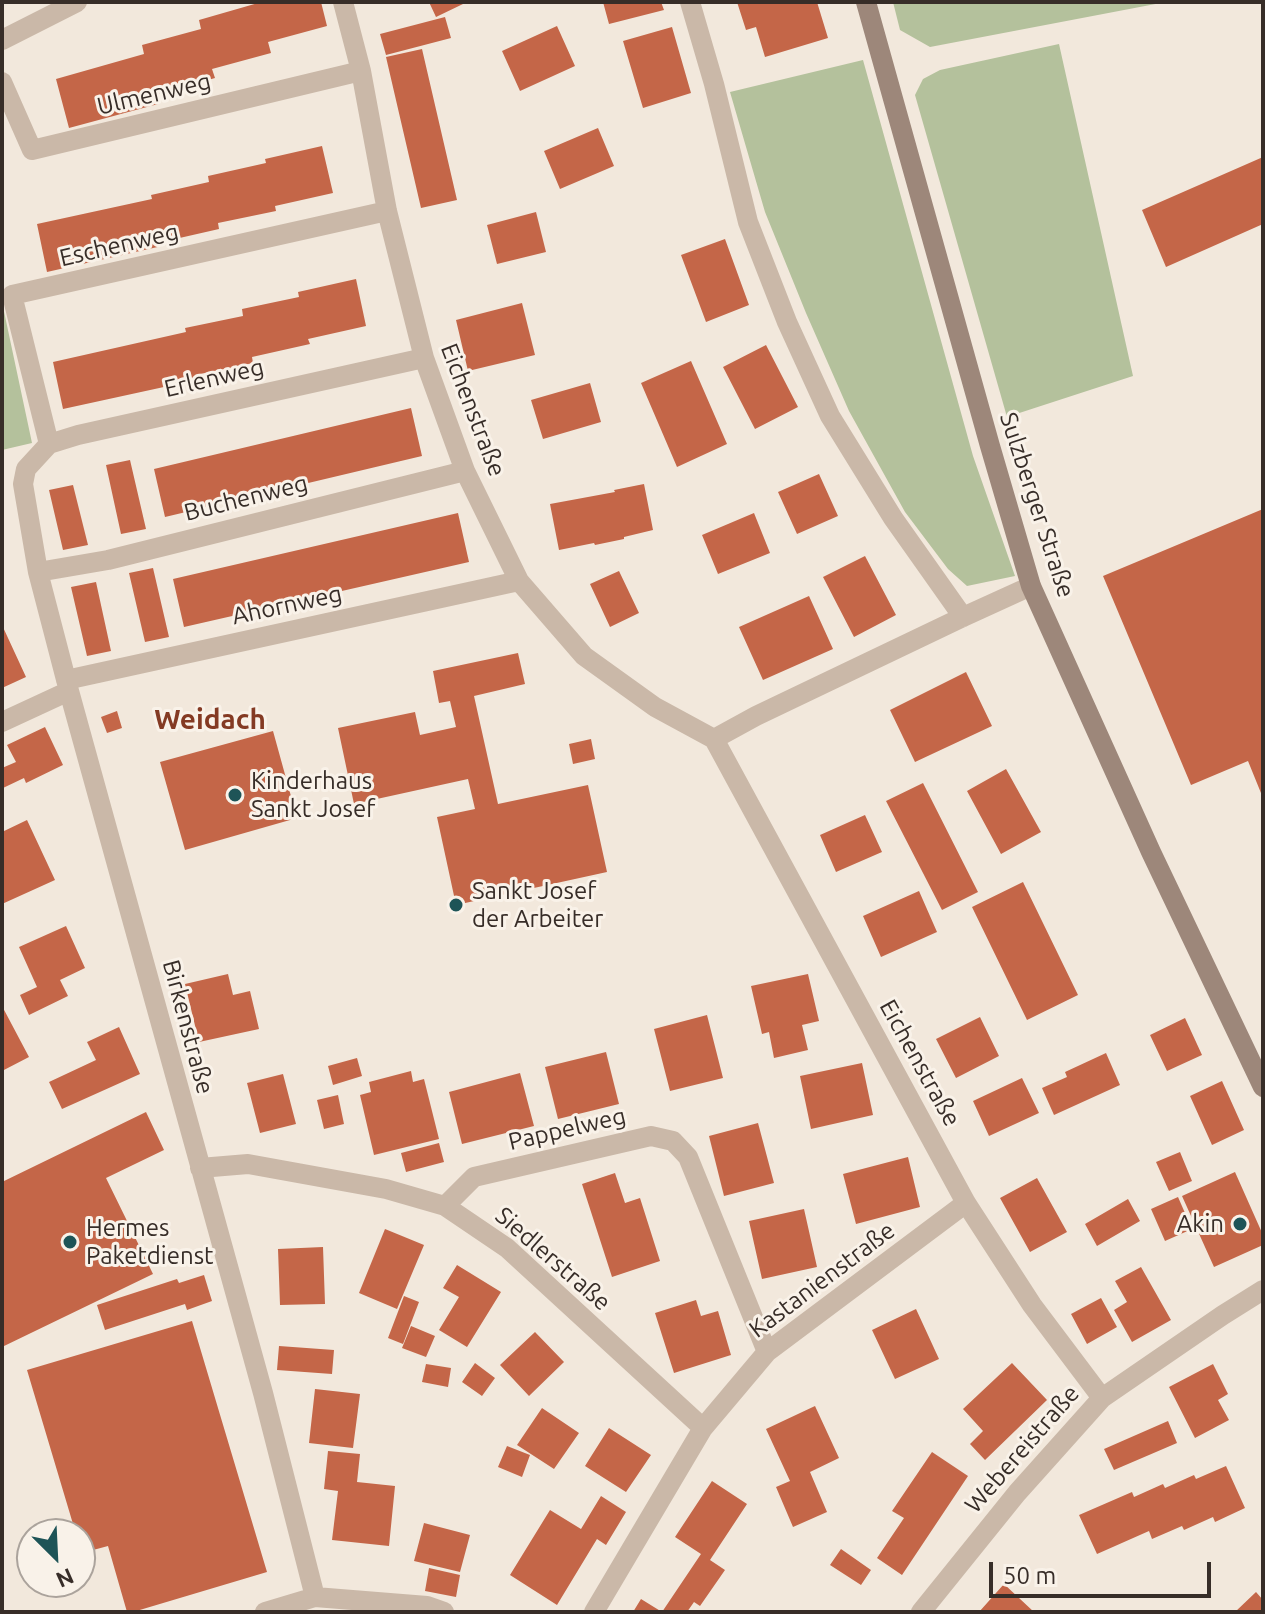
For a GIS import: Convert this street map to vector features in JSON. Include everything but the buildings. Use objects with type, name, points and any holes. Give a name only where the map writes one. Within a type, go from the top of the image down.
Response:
[{"type":"street","points":[[2,40],[77,2]]},
{"type":"street","name":"Eichenstraße","points":[[343,2],[361,71],[387,211],[424,358],[465,471],[519,581],[584,656],[655,707],[714,739],[966,1203],[1032,1305],[1102,1398]]},
{"type":"street","points":[[690,2],[748,222],[787,322],[830,416],[893,518],[963,617]]},
{"type":"street","name":"Sulzberger Straße","points":[[866,2],[1031,586],[1151,852],[1263,1087]]},
{"type":"street","name":"Ulmenweg","points":[[2,82],[32,150],[361,71]]},
{"type":"street","name":"Eschenweg","points":[[49,444],[12,295],[387,211]]},
{"type":"street","name":"Erlenweg","points":[[49,444],[424,358]]},
{"type":"street","name":"Birkenstraße","points":[[49,444],[26,469],[23,484],[38,572],[263,1393],[315,1597]]},
{"type":"street","name":"Buchenweg","points":[[38,572],[108,560],[465,471]]},
{"type":"street","name":"Ahornweg","points":[[2,722],[68,685],[519,581]]},
{"type":"street","points":[[714,739],[756,716],[1031,586]]},
{"type":"street","name":"Pappelweg","points":[[445,1206],[474,1177],[651,1136],[673,1141],[688,1157],[767,1352]]},
{"type":"street","name":"Siedlerstraße","points":[[200,1168],[248,1164],[386,1189],[445,1206],[507,1248],[703,1428]]},
{"type":"street","name":"Kastanienstraße","points":[[594,1612],[703,1428],[767,1352],[966,1203]]},
{"type":"street","name":"Webereistraße","points":[[921,1612],[1017,1493],[1102,1398],[1263,1290]]},
{"type":"street","points":[[265,1612],[315,1597],[427,1606],[444,1612]]},
{"type":"green space","points":[[893,2],[1166,2],[930,47],[900,30]]},
{"type":"green space","points":[[1059,44],[1133,376],[1007,417],[915,95],[923,79],[940,70]]},
{"type":"green space","points":[[863,60],[973,456],[1015,576],[967,586],[948,569],[905,512],[849,411],[765,212],[730,92]]},
{"type":"green space","points":[[2,302],[32,443],[2,450]]},
{"type":"place","name":"Kinderhaus Sankt Josef","points":[[235,795]]},
{"type":"place","name":"Sankt Josef der Arbeiter","points":[[456,905]]},
{"type":"place","name":"Akin","points":[[1240,1224]]},
{"type":"place","name":"Hermes Paketdienst","points":[[70,1242]]},
{"type":"district","name":"Weidach","points":[[210,720]]}]
